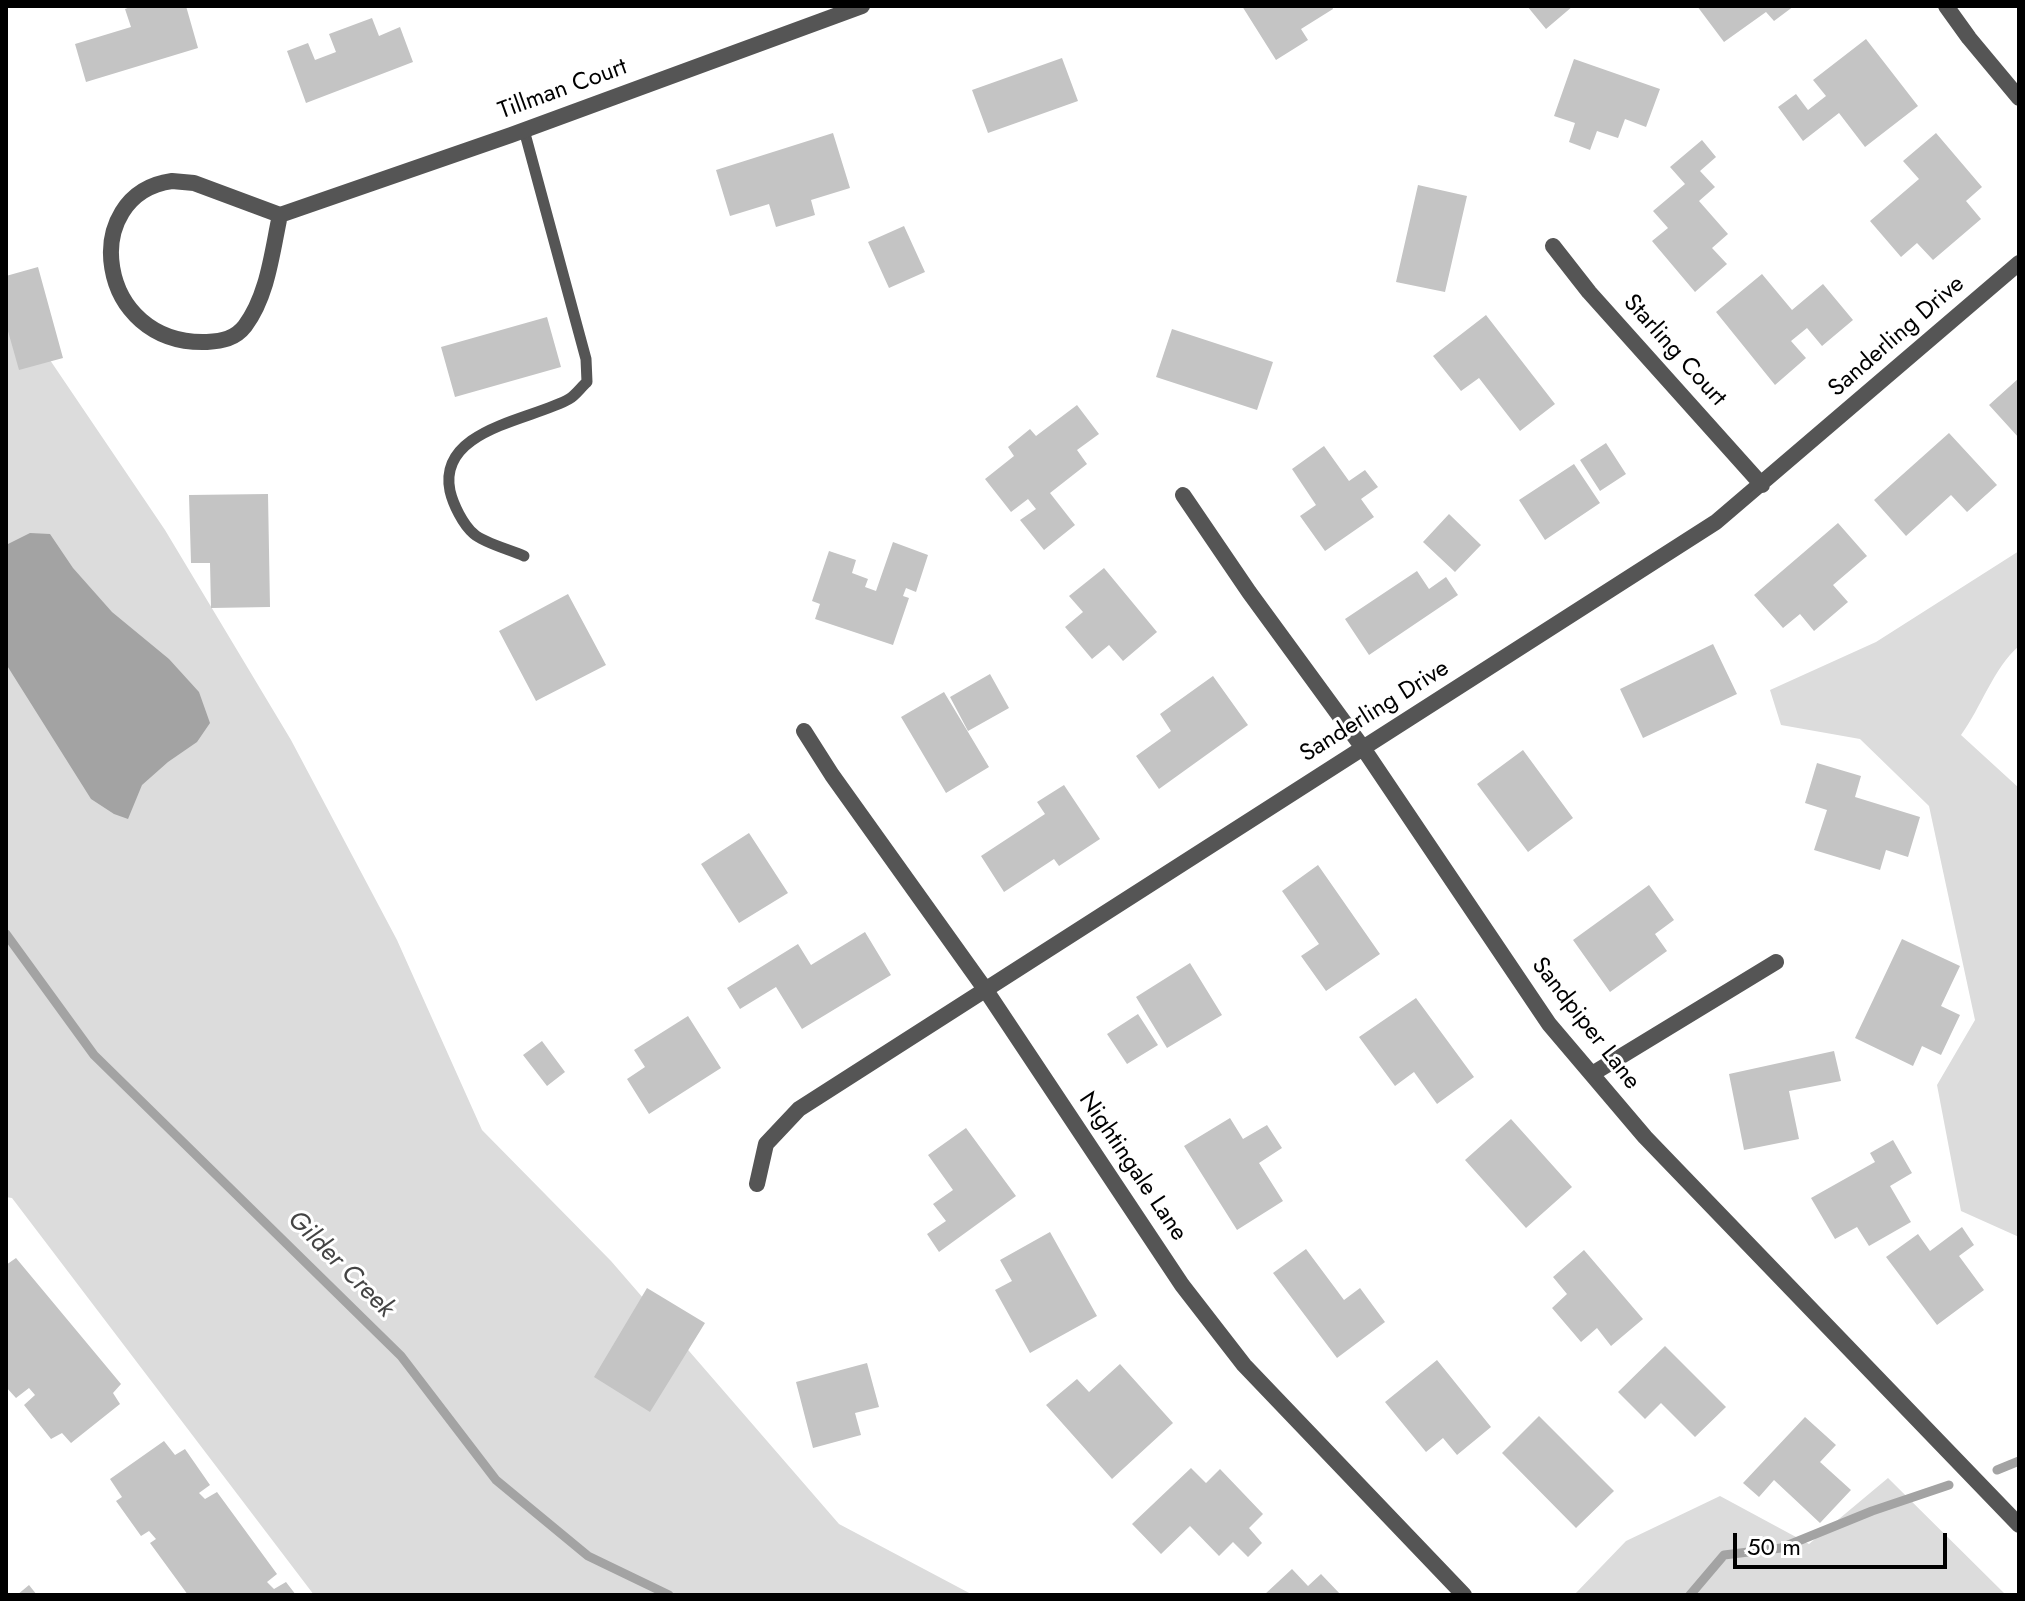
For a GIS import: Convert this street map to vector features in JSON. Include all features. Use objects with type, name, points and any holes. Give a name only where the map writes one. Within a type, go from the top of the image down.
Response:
[{"type":"street","name":"Tillman Court","points":[[280,215],[524,130],[862,6]]},
{"type":"street","points":[[1946,6],[2019,98]]},
{"type":"street","points":[[172,181],[194,183],[280,215],[256,308],[243,329],[233,337],[223,341],[190,342],[168,336],[139,320],[125,305],[114,281],[111,256],[117,224],[126,206],[148,188],[172,181]]},
{"type":"street","name":"Starling Court","points":[[1553,246],[1589,292],[1762,485]]},
{"type":"street","name":"Sanderling Drive","points":[[757,1184],[766,1144],[799,1109],[1716,522],[2019,263]]},
{"type":"street","name":"Sandpiper Lane","points":[[1183,495],[1249,592],[1363,748],[1549,1024],[1645,1137],[2019,1525]]},
{"type":"street","name":"Nightingale Lane","points":[[804,731],[985,989],[1182,1285],[1244,1365],[1464,1595]]},
{"type":"street","points":[[1592,1074],[1776,962]]},
{"type":"lane","points":[[524,130],[586,359],[587,382],[571,399],[513,420],[469,442],[453,461],[449,483],[452,501],[473,534],[524,556]]},
{"type":"shaded area","points":[[6,295],[165,530],[291,740],[397,940],[482,1130],[611,1261],[839,1524],[973,1595],[314,1595],[12,1198],[6,1197]]},
{"type":"shaded area","points":[[30,533],[50,534],[73,568],[112,612],[169,659],[199,692],[210,723],[197,742],[142,785],[128,819],[91,799],[6,664],[6,545]]},
{"type":"shaded area","points":[[2019,551],[2019,646],[2002,665],[1961,735],[2019,788],[2019,1237],[1961,1211],[1937,1085],[1975,1020],[1929,806],[1860,739],[1781,725],[1770,690],[1876,642]]},
{"type":"shaded area","points":[[1888,1478],[2006,1595],[1574,1595],[1626,1541],[1720,1496],[1809,1544]]},
{"type":"building","points":[[133,6],[186,6],[198,48],[86,82],[75,44],[131,27],[125,9]]},
{"type":"building","points":[[1242,6],[1332,6],[1333,9],[1301,29],[1308,40],[1276,60]]},
{"type":"building","points":[[1527,6],[1573,6],[1546,29]]},
{"type":"building","points":[[1697,6],[1794,6],[1774,21],[1766,12],[1724,42]]},
{"type":"building","points":[[372,18],[379,36],[400,27],[413,62],[306,103],[287,51],[308,43],[315,60],[336,52],[329,34]]},
{"type":"building","points":[[1866,39],[1918,106],[1865,147],[1839,113],[1803,141],[1778,107],[1796,94],[1808,110],[1826,96],[1813,80]]},
{"type":"building","points":[[1062,58],[1078,101],[988,133],[972,90]]},
{"type":"building","points":[[1574,59],[1660,89],[1646,127],[1625,119],[1618,138],[1597,131],[1590,150],[1569,142],[1575,123],[1554,116]]},
{"type":"building","points":[[833,133],[850,188],[811,200],[815,215],[776,227],[769,204],[730,216],[716,170]]},
{"type":"building","points":[[1936,133],[1982,187],[1966,201],[1981,219],[1933,260],[1917,243],[1901,257],[1870,221],[1919,179],[1903,161]]},
{"type":"building","points":[[1702,140],[1716,157],[1700,171],[1715,187],[1699,201],[1728,234],[1712,248],[1727,264],[1695,292],[1652,241],[1668,228],[1653,211],[1685,184],[1670,167]]},
{"type":"building","points":[[1418,185],[1467,196],[1445,292],[1396,282]]},
{"type":"building","points":[[904,226],[925,272],[889,288],[868,242]]},
{"type":"building","points":[[38,267],[63,358],[19,370],[6,324],[6,276]]},
{"type":"building","points":[[1762,274],[1792,310],[1823,284],[1853,320],[1822,346],[1807,328],[1791,341],[1806,358],[1775,385],[1716,312]]},
{"type":"building","points":[[1486,315],[1555,404],[1520,431],[1479,378],[1461,391],[1433,356]]},
{"type":"building","points":[[547,317],[561,367],[455,397],[441,347]]},
{"type":"building","points":[[1172,329],[1273,362],[1257,410],[1156,377]]},
{"type":"building","points":[[2019,378],[2019,438],[1989,405]]},
{"type":"building","points":[[1077,405],[1099,434],[1077,450],[1087,464],[1050,493],[1075,525],[1044,550],[1020,520],[1036,509],[1028,499],[1011,512],[985,479],[1014,456],[1008,447],[1030,429],[1036,436]]},
{"type":"building","points":[[1949,433],[1997,485],[1967,512],[1951,495],[1906,536],[1874,500]]},
{"type":"building","points":[[1606,443],[1626,474],[1600,491],[1580,460]]},
{"type":"building","points":[[1324,446],[1349,481],[1365,470],[1378,487],[1361,499],[1374,517],[1325,551],[1300,516],[1316,505],[1292,469]]},
{"type":"building","points":[[1574,464],[1600,503],[1545,540],[1519,500]]},
{"type":"building","points":[[268,494],[270,607],[211,608],[210,563],[191,563],[189,495]]},
{"type":"building","points":[[1449,514],[1481,545],[1455,572],[1423,542]]},
{"type":"building","points":[[1838,523],[1867,556],[1833,585],[1848,602],[1814,631],[1800,614],[1783,628],[1754,595]]},
{"type":"building","points":[[893,542],[928,555],[916,592],[906,588],[903,596],[909,598],[893,645],[815,619],[820,604],[812,601],[829,551],[856,560],[852,573],[868,579],[865,587],[876,591]]},
{"type":"building","points":[[1104,568],[1157,632],[1123,661],[1109,645],[1092,659],[1065,627],[1083,612],[1069,596]]},
{"type":"building","points":[[1417,571],[1429,589],[1446,577],[1458,595],[1369,655],[1345,619]]},
{"type":"building","points":[[568,594],[606,665],[536,701],[499,631]]},
{"type":"building","points":[[1713,644],[1737,694],[1643,738],[1620,689]]},
{"type":"building","points":[[990,674],[1009,708],[968,731],[950,697]]},
{"type":"building","points":[[1213,676],[1248,725],[1159,789],[1136,756],[1171,731],[1160,714]]},
{"type":"building","points":[[944,692],[989,767],[946,793],[901,717]]},
{"type":"building","points":[[1523,750],[1573,818],[1528,852],[1477,784]]},
{"type":"building","points":[[1817,763],[1861,776],[1855,797],[1920,817],[1908,857],[1886,850],[1880,870],[1814,850],[1827,810],[1805,803]]},
{"type":"building","points":[[1064,785],[1100,839],[1059,866],[1054,859],[1004,892],[981,856],[1045,814],[1037,802]]},
{"type":"building","points":[[749,833],[788,893],[739,923],[701,864]]},
{"type":"building","points":[[1318,865],[1380,954],[1326,991],[1301,956],[1319,944],[1282,891]]},
{"type":"building","points":[[1649,885],[1674,920],[1655,934],[1667,951],[1610,992],[1573,940]]},
{"type":"building","points":[[865,932],[891,975],[802,1029],[776,987],[740,1009],[727,988],[798,944],[811,965]]},
{"type":"building","points":[[1902,939],[1960,966],[1941,1006],[1960,1015],[1941,1055],[1922,1046],[1913,1066],[1855,1038]]},
{"type":"building","points":[[1190,963],[1222,1015],[1167,1048],[1136,997]]},
{"type":"building","points":[[1416,998],[1474,1077],[1437,1104],[1414,1072],[1395,1086],[1359,1037]]},
{"type":"building","points":[[1138,1014],[1158,1045],[1127,1064],[1107,1034]]},
{"type":"building","points":[[688,1016],[721,1068],[649,1114],[627,1079],[645,1067],[634,1050]]},
{"type":"building","points":[[542,1041],[565,1072],[547,1086],[523,1055]]},
{"type":"building","points":[[1834,1051],[1841,1081],[1789,1091],[1799,1139],[1744,1150],[1729,1074]]},
{"type":"building","points":[[1230,1118],[1243,1139],[1267,1125],[1282,1148],[1259,1163],[1283,1201],[1237,1230],[1184,1146]]},
{"type":"building","points":[[1511,1119],[1572,1187],[1526,1228],[1465,1160]]},
{"type":"building","points":[[966,1128],[1016,1196],[939,1252],[927,1234],[946,1221],[933,1204],[953,1190],[928,1155]]},
{"type":"building","points":[[1893,1140],[1912,1173],[1890,1186],[1911,1222],[1869,1246],[1857,1227],[1835,1239],[1811,1198],[1875,1162],[1870,1153]]},
{"type":"building","points":[[1962,1227],[1974,1245],[1959,1256],[1984,1290],[1937,1325],[1886,1257],[1918,1234],[1930,1251]]},
{"type":"building","points":[[1050,1232],[1097,1316],[1030,1353],[995,1290],[1012,1281],[1000,1260]]},
{"type":"building","points":[[1306,1249],[1344,1300],[1360,1288],[1385,1322],[1337,1358],[1273,1273]]},
{"type":"building","points":[[1584,1250],[1643,1319],[1611,1346],[1597,1328],[1581,1342],[1552,1308],[1567,1294],[1553,1277]]},
{"type":"building","points":[[16,1258],[121,1384],[113,1393],[120,1404],[71,1443],[62,1433],[51,1439],[24,1405],[35,1395],[29,1388],[16,1398],[6,1387],[6,1265]]},
{"type":"building","points":[[647,1288],[705,1323],[650,1412],[594,1377]]},
{"type":"building","points":[[1665,1346],[1726,1407],[1695,1437],[1661,1403],[1645,1419],[1618,1392]]},
{"type":"building","points":[[1437,1360],[1491,1427],[1457,1455],[1443,1438],[1426,1452],[1385,1402]]},
{"type":"building","points":[[867,1363],[879,1407],[855,1413],[861,1435],[813,1448],[796,1382]]},
{"type":"building","points":[[1120,1364],[1173,1423],[1112,1479],[1046,1405],[1077,1379],[1089,1392]]},
{"type":"building","points":[[1539,1416],[1614,1491],[1576,1528],[1502,1453]]},
{"type":"building","points":[[1805,1417],[1836,1445],[1820,1462],[1851,1490],[1820,1523],[1774,1480],[1759,1497],[1743,1483]]},
{"type":"building","points":[[164,1441],[175,1455],[185,1449],[210,1485],[199,1493],[205,1499],[217,1492],[277,1574],[267,1582],[274,1589],[286,1582],[296,1595],[188,1595],[150,1543],[156,1539],[149,1531],[141,1536],[116,1501],[122,1497],[110,1479]]},
{"type":"building","points":[[1191,1468],[1206,1483],[1220,1469],[1263,1514],[1249,1528],[1262,1543],[1248,1557],[1233,1542],[1219,1556],[1190,1526],[1161,1554],[1132,1524]]},
{"type":"building","points":[[1292,1569],[1308,1586],[1321,1574],[1341,1595],[1264,1595]]},
{"type":"building","points":[[29,1585],[37,1595],[17,1595]]},
{"type":"waterway","name":"Gilder Creek","points":[[6,934],[94,1055],[401,1356],[496,1480],[588,1556],[669,1595]]},
{"type":"waterway","points":[[1997,1470],[2019,1461]]},
{"type":"waterway","points":[[1690,1595],[1724,1555],[1781,1548],[1872,1511],[1949,1485]]}]
